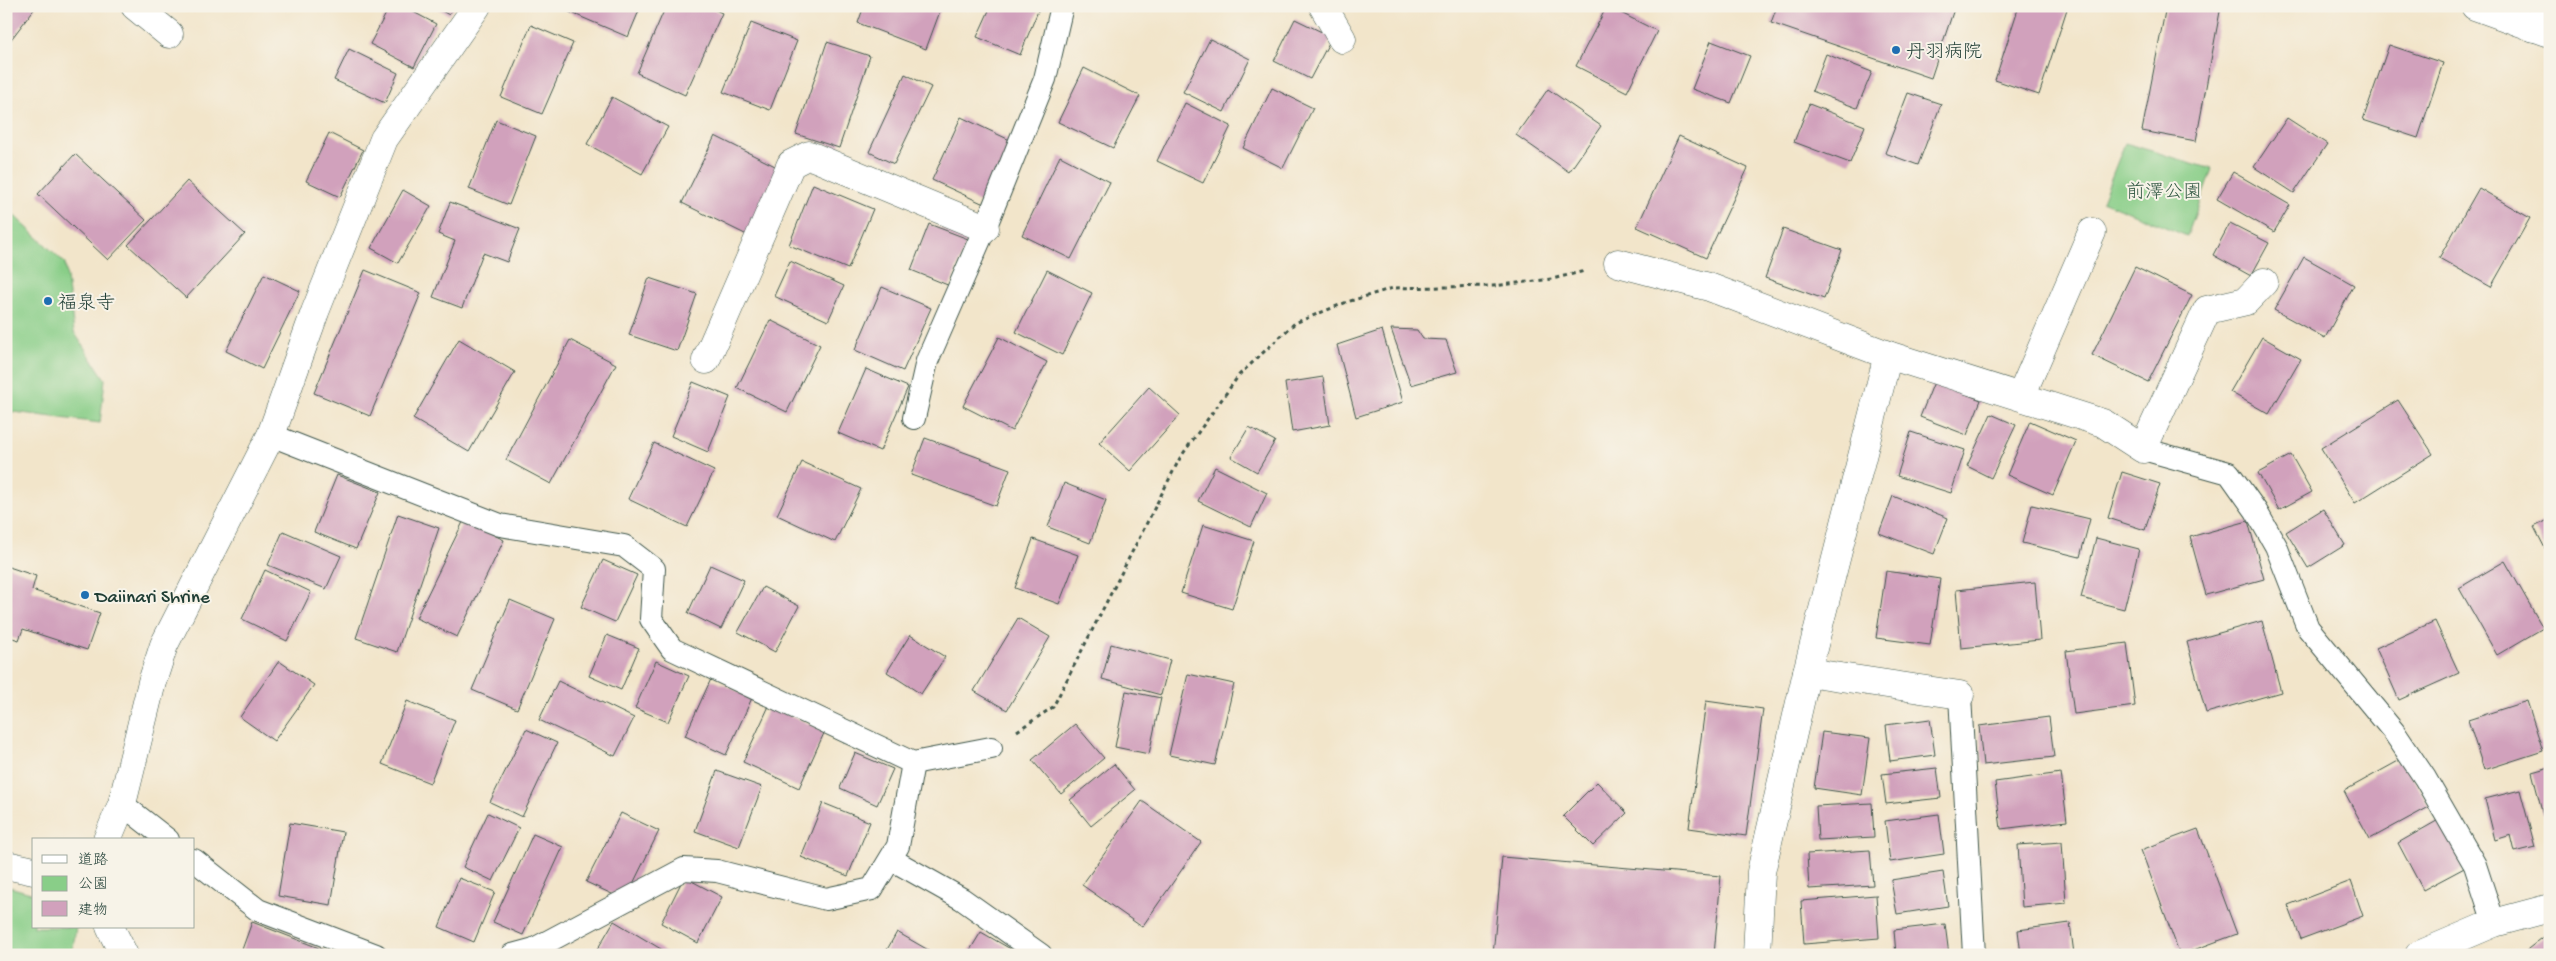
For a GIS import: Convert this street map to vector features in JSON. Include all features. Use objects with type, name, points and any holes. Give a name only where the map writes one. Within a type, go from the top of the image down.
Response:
[{"type":"street","points":[[135,6],[169,34]]},
{"type":"street","points":[[108,838],[122,804],[152,682],[164,645],[272,436],[315,312],[384,139],[477,6]]},
{"type":"street","points":[[1323,6],[1342,39]]},
{"type":"street","points":[[2475,6],[2544,22]]},
{"type":"street","points":[[706,360],[791,164],[809,155],[985,228]]},
{"type":"street","points":[[2021,396],[2092,232]]},
{"type":"street","points":[[1618,263],[1709,287],[1888,355],[2103,422],[2143,449],[2207,310],[2246,301],[2264,282]]},
{"type":"street","points":[[1757,955],[1761,872],[1807,672],[1888,355]]},
{"type":"street","points":[[1807,672],[1960,695]]},
{"type":"street","points":[[6,865],[32,871]]},
{"type":"street","points":[[2419,955],[2494,923],[2550,908]]},
{"type":"street","points":[[110,928],[124,955]]},
{"type":"lane","points":[[914,418],[927,361],[985,228],[1045,79],[1062,6]]},
{"type":"lane","points":[[272,436],[500,525],[624,546],[654,570],[651,619],[672,649],[913,763],[991,748]]},
{"type":"lane","points":[[2143,449],[2228,473],[2234,480],[2256,511],[2276,546],[2308,628],[2394,732],[2425,778],[2475,865],[2494,923]]},
{"type":"lane","points":[[1960,695],[1974,955]]},
{"type":"lane","points":[[512,955],[535,952],[684,870],[717,870],[826,899],[872,889],[892,859],[898,846],[913,763]]},
{"type":"lane","points":[[122,804],[165,838]]},
{"type":"lane","points":[[892,859],[962,899],[1041,955]]},
{"type":"lane","points":[[195,861],[258,910],[376,955]]},
{"type":"path","points":[[991,748],[1053,707],[1180,458],[1239,375],[1295,323],[1347,302],[1393,288],[1493,286],[1542,280],[1618,263]]},
{"type":"green space","name":"前澤公園","points":[[2125,143],[2212,169],[2187,236],[2102,201]]},
{"type":"green space","name":"福泉寺","points":[[6,208],[65,263],[74,332],[105,379],[100,423],[6,411]]},
{"type":"green space","points":[[6,886],[32,893],[32,928],[76,928],[72,955],[6,955]]},
{"type":"building","points":[[6,6],[32,6],[35,8],[6,46]]},
{"type":"building","points":[[390,6],[402,6],[436,24],[414,67],[370,44]]},
{"type":"building","points":[[433,6],[455,6],[449,15]]},
{"type":"building","points":[[569,6],[641,6],[628,37],[567,11]]},
{"type":"building","points":[[666,6],[707,6],[722,13],[685,95],[637,73]]},
{"type":"building","points":[[864,6],[942,6],[926,49],[858,23]]},
{"type":"building","points":[[991,6],[1040,6],[1020,55],[977,37]]},
{"type":"building","points":[[1607,6],[1657,31],[1627,92],[1576,66]]},
{"type":"building","name":"丹羽病院","points":[[1777,6],[1955,6],[1931,78],[1771,23]]},
{"type":"building","points":[[2019,6],[2068,6],[2039,95],[1995,80]]},
{"type":"building","points":[[2166,6],[2221,6],[2196,141],[2142,131]]},
{"type":"building","points":[[1295,19],[1332,37],[1310,79],[1274,61]]},
{"type":"building","points":[[751,23],[797,41],[770,110],[723,92]]},
{"type":"building","points":[[531,25],[573,43],[542,114],[501,97]]},
{"type":"building","points":[[1210,39],[1250,59],[1224,112],[1183,92]]},
{"type":"building","points":[[1711,41],[1750,56],[1731,103],[1692,89]]},
{"type":"building","points":[[827,42],[870,56],[839,148],[796,134]]},
{"type":"building","points":[[2389,45],[2443,63],[2418,138],[2363,120]]},
{"type":"building","points":[[349,49],[398,73],[385,103],[334,80]]},
{"type":"building","points":[[1826,54],[1872,72],[1857,108],[1812,91]]},
{"type":"building","points":[[1084,68],[1140,96],[1113,148],[1058,122]]},
{"type":"building","points":[[905,74],[931,87],[894,164],[869,152]]},
{"type":"building","points":[[1272,88],[1313,108],[1283,168],[1243,148]]},
{"type":"building","points":[[1548,89],[1601,126],[1569,172],[1516,135]]},
{"type":"building","points":[[1908,93],[1941,104],[1918,165],[1885,153]]},
{"type":"building","points":[[612,97],[668,127],[642,174],[587,144]]},
{"type":"building","points":[[1185,103],[1231,126],[1203,183],[1157,161]]},
{"type":"building","points":[[1809,104],[1865,126],[1850,163],[1794,142]]},
{"type":"building","points":[[961,117],[1014,142],[986,205],[932,180]]},
{"type":"building","points":[[2287,118],[2327,144],[2294,193],[2254,167]]},
{"type":"building","points":[[496,120],[536,136],[509,205],[469,189]]},
{"type":"building","points":[[329,133],[363,150],[340,197],[306,181]]},
{"type":"building","points":[[715,136],[779,168],[747,235],[682,203]]},
{"type":"building","points":[[1679,136],[1748,168],[1706,258],[1637,227]]},
{"type":"building","points":[[75,154],[146,220],[108,260],[38,194]]},
{"type":"building","points":[[1060,156],[1110,182],[1071,259],[1022,235]]},
{"type":"building","points":[[2233,172],[2290,205],[2274,232],[2217,199]]},
{"type":"building","points":[[187,181],[245,234],[186,298],[128,245]]},
{"type":"building","points":[[813,184],[873,209],[848,269],[789,245]]},
{"type":"building","points":[[2479,188],[2530,218],[2491,287],[2439,258]]},
{"type":"building","points":[[403,190],[431,206],[398,263],[371,248]]},
{"type":"building","points":[[450,202],[520,229],[507,262],[483,253],[462,308],[433,297],[455,241],[438,234]]},
{"type":"building","points":[[2230,223],[2269,243],[2251,276],[2213,255]]},
{"type":"building","points":[[929,224],[968,239],[950,286],[911,270]]},
{"type":"building","points":[[1783,229],[1842,250],[1824,299],[1765,278]]},
{"type":"building","points":[[2304,257],[2354,285],[2325,338],[2274,310]]},
{"type":"building","points":[[790,261],[844,286],[828,321],[774,296]]},
{"type":"building","points":[[2135,267],[2192,295],[2148,382],[2092,355]]},
{"type":"building","points":[[365,270],[421,293],[370,416],[314,393]]},
{"type":"building","points":[[1047,270],[1092,293],[1062,355],[1016,332]]},
{"type":"building","points":[[264,274],[300,291],[262,369],[226,351]]},
{"type":"building","points":[[649,278],[697,294],[677,351],[629,335]]},
{"type":"building","points":[[882,287],[931,308],[903,371],[855,350]]},
{"type":"building","points":[[770,320],[820,345],[787,412],[737,388]]},
{"type":"building","points":[[1391,329],[1417,330],[1423,339],[1446,340],[1457,372],[1411,385]]},
{"type":"building","points":[[1382,330],[1403,402],[1356,417],[1337,345]]},
{"type":"building","points":[[999,337],[1047,362],[1012,431],[963,406]]},
{"type":"building","points":[[2262,337],[2301,359],[2269,414],[2230,392]]},
{"type":"building","points":[[459,339],[515,372],[469,452],[413,419]]},
{"type":"building","points":[[570,340],[616,364],[551,484],[506,460]]},
{"type":"building","points":[[866,369],[908,387],[880,451],[838,433]]},
{"type":"building","points":[[1323,377],[1330,425],[1292,432],[1285,383]]},
{"type":"building","points":[[693,382],[730,397],[708,452],[671,436]]},
{"type":"building","points":[[1934,382],[1981,400],[1967,435],[1920,417]]},
{"type":"building","points":[[1149,387],[1180,415],[1130,471],[1099,443]]},
{"type":"building","points":[[2398,400],[2433,454],[2355,503],[2321,448]]},
{"type":"building","points":[[1991,414],[2016,425],[1991,478],[1967,466]]},
{"type":"building","points":[[2030,421],[2076,441],[2053,495],[2007,475]]},
{"type":"building","points":[[1249,427],[1275,441],[1257,472],[1231,457]]},
{"type":"building","points":[[1911,432],[1965,450],[1951,493],[1897,476]]},
{"type":"building","points":[[925,438],[1010,469],[996,506],[911,475]]},
{"type":"building","points":[[654,443],[714,471],[687,527],[628,499]]},
{"type":"building","points":[[2291,455],[2312,492],[2279,510],[2258,473]]},
{"type":"building","points":[[802,462],[861,489],[835,542],[777,515]]},
{"type":"building","points":[[1215,467],[1267,493],[1251,527],[1198,501]]},
{"type":"building","points":[[2122,472],[2160,484],[2145,530],[2108,518]]},
{"type":"building","points":[[337,475],[380,492],[356,549],[314,532]]},
{"type":"building","points":[[1064,483],[1106,500],[1090,543],[1048,527]]},
{"type":"building","points":[[1893,496],[1948,518],[1934,554],[1879,533]]},
{"type":"building","points":[[2032,505],[2090,519],[2080,557],[2022,543]]},
{"type":"building","points":[[2323,509],[2345,545],[2308,568],[2286,532]]},
{"type":"building","points":[[398,514],[439,528],[397,652],[356,638]]},
{"type":"building","points":[[2550,519],[2550,558],[2534,527]]},
{"type":"building","points":[[464,520],[504,540],[457,637],[416,618]]},
{"type":"building","points":[[2248,521],[2264,579],[2206,595],[2190,537]]},
{"type":"building","points":[[1203,525],[1254,541],[1232,609],[1181,593]]},
{"type":"building","points":[[283,531],[341,556],[326,589],[268,565]]},
{"type":"building","points":[[2096,538],[2139,549],[2124,609],[2081,598]]},
{"type":"building","points":[[1033,539],[1078,555],[1059,604],[1015,588]]},
{"type":"building","points":[[603,560],[637,575],[615,622],[581,607]]},
{"type":"building","points":[[2505,561],[2543,628],[2497,655],[2459,588]]},
{"type":"building","points":[[710,565],[744,580],[721,629],[688,613]]},
{"type":"building","points":[[6,566],[36,576],[32,590],[100,613],[87,650],[23,629],[19,640],[6,636]]},
{"type":"building","points":[[265,570],[311,592],[287,641],[242,619]]},
{"type":"building","points":[[1886,571],[1940,579],[1930,645],[1876,638]]},
{"type":"building","points":[[2035,582],[2040,640],[1961,648],[1956,590]]},
{"type":"building","points":[[763,587],[799,606],[775,652],[738,632]]},
{"type":"building","points":[[510,600],[555,619],[517,709],[472,690]]},
{"type":"building","points":[[1018,618],[1050,637],[1007,710],[974,691]]},
{"type":"building","points":[[2262,621],[2281,692],[2206,713],[2187,642]]},
{"type":"building","points":[[2435,621],[2459,673],[2399,700],[2376,648]]},
{"type":"building","points":[[607,635],[639,648],[621,690],[589,676]]},
{"type":"building","points":[[910,635],[945,657],[921,694],[887,672]]},
{"type":"building","points":[[2127,643],[2135,706],[2074,714],[2066,651]]},
{"type":"building","points":[[1111,644],[1170,660],[1161,695],[1102,679]]},
{"type":"building","points":[[279,661],[314,685],[274,741],[240,717]]},
{"type":"building","points":[[656,661],[689,676],[668,722],[635,708]]},
{"type":"building","points":[[1188,674],[1234,684],[1215,765],[1169,755]]},
{"type":"building","points":[[711,679],[752,698],[726,755],[685,736]]},
{"type":"building","points":[[558,681],[634,718],[615,756],[539,720]]},
{"type":"building","points":[[1126,691],[1161,698],[1149,754],[1115,747]]},
{"type":"building","points":[[407,701],[455,720],[430,783],[382,764]]},
{"type":"building","points":[[1706,701],[1763,709],[1746,836],[1689,828]]},
{"type":"building","points":[[2527,701],[2543,751],[2484,770],[2468,720]]},
{"type":"building","points":[[769,706],[825,731],[799,788],[743,762]]},
{"type":"building","points":[[2049,717],[2054,757],[1983,765],[1979,726]]},
{"type":"building","points":[[1930,719],[1935,755],[1890,761],[1886,725]]},
{"type":"building","points":[[1075,724],[1104,758],[1061,794],[1032,760]]},
{"type":"building","points":[[526,729],[557,743],[522,817],[490,802]]},
{"type":"building","points":[[1822,732],[1870,738],[1862,795],[1814,788]]},
{"type":"building","points":[[855,753],[893,769],[877,805],[840,788]]},
{"type":"building","points":[[2402,759],[2429,807],[2370,839],[2344,791]]},
{"type":"building","points":[[1114,764],[1135,790],[1091,826],[1070,800]]},
{"type":"building","points":[[2550,767],[2550,838],[2549,838],[2532,772]]},
{"type":"building","points":[[1937,768],[1941,798],[1886,804],[1882,774]]},
{"type":"building","points":[[717,771],[762,787],[739,847],[695,831]]},
{"type":"building","points":[[2061,773],[2067,821],[2001,829],[1995,782]]},
{"type":"building","points":[[1597,782],[1627,813],[1593,846],[1563,816]]},
{"type":"building","points":[[2520,790],[2535,847],[2515,852],[2511,835],[2495,840],[2485,799]]},
{"type":"building","points":[[1142,801],[1201,842],[1142,927],[1082,885]]},
{"type":"building","points":[[823,803],[870,822],[848,876],[801,857]]},
{"type":"building","points":[[1872,803],[1874,837],[1818,840],[1816,806]]},
{"type":"building","points":[[488,813],[519,828],[493,881],[463,867]]},
{"type":"building","points":[[621,813],[659,831],[625,900],[586,882]]},
{"type":"building","points":[[1939,814],[1944,854],[1890,862],[1885,821]]},
{"type":"building","points":[[2442,818],[2468,866],[2423,890],[2398,843]]},
{"type":"building","points":[[290,823],[343,832],[331,905],[278,896]]},
{"type":"building","points":[[2198,829],[2237,934],[2180,955],[2141,850]]},
{"type":"building","points":[[533,834],[563,847],[523,935],[493,922]]},
{"type":"building","points":[[2062,842],[2066,903],[2022,907],[2018,845]]},
{"type":"building","points":[[1870,850],[1873,885],[1809,889],[1807,854]]},
{"type":"building","points":[[1502,857],[1721,876],[1714,955],[1493,955]]},
{"type":"building","points":[[1943,872],[1948,906],[1897,914],[1891,880]]},
{"type":"building","points":[[684,877],[722,897],[698,943],[661,923]]},
{"type":"building","points":[[459,878],[495,892],[474,942],[439,927]]},
{"type":"building","points":[[2351,881],[2363,916],[2301,939],[2288,905]]},
{"type":"building","points":[[1876,895],[1879,938],[1804,944],[1801,901]]},
{"type":"building","points":[[614,921],[671,955],[594,955]]},
{"type":"building","points":[[252,922],[324,950],[322,955],[240,955]]},
{"type":"building","points":[[2070,923],[2074,954],[2021,955],[2018,930]]},
{"type":"building","points":[[1945,924],[1949,955],[1896,955],[1894,930]]},
{"type":"building","points":[[897,932],[937,955],[884,955]]},
{"type":"building","points":[[981,932],[1021,955],[967,955]]},
{"type":"building","points":[[2550,932],[2550,955],[2527,955],[2524,952]]},
{"type":"building","points":[[1871,950],[1871,955],[1836,955],[1835,953]]},
{"type":"place","name":"丹羽病院","points":[[1896,50]]},
{"type":"place","name":"福泉寺","points":[[48,301]]},
{"type":"place","name":"Daiinari Shrine","points":[[85,595]]}]
